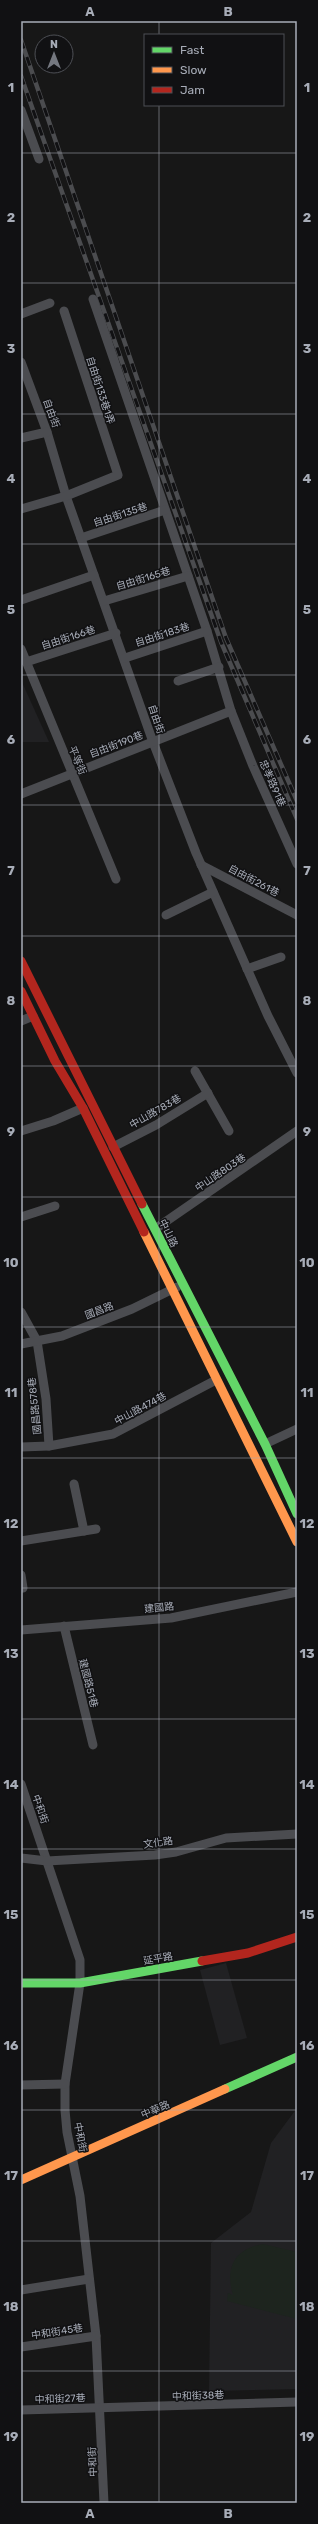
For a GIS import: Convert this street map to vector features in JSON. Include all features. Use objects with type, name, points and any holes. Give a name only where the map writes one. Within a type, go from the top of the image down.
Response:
[{"type":"main road","name":"中山路","points":[[21,961],[182,1285],[265,1444],[297,1514]]},
{"type":"main road","points":[[21,991],[55,1061],[83,1108],[297,1542]]},
{"type":"main road","name":"延平路","points":[[21,1983],[80,1984],[248,1953],[297,1937]]},
{"type":"main road","name":"中華路","points":[[21,2180],[296,2058]]},
{"type":"street","points":[[21,110],[25,133],[39,159]]},
{"type":"street","name":"忠孝路91巷","points":[[93,299],[219,666],[231,711],[253,766],[297,864]]},
{"type":"street","points":[[21,314],[50,303]]},
{"type":"street","name":"自由街133巷1弄","points":[[64,311],[118,475],[66,496]]},
{"type":"street","name":"自由街","points":[[21,362],[47,432],[66,496],[125,658],[153,742],[201,865],[247,969],[297,1073]]},
{"type":"street","points":[[21,438],[47,432]]},
{"type":"street","points":[[21,509],[66,496]]},
{"type":"street","name":"自由街135巷","points":[[81,538],[165,510]]},
{"type":"street","points":[[21,600],[94,575]]},
{"type":"street","name":"自由街165巷","points":[[104,601],[188,576]]},
{"type":"street","name":"自由街183巷","points":[[125,658],[207,631]]},
{"type":"street","name":"自由街166巷","points":[[26,662],[116,634]]},
{"type":"street","name":"平等街","points":[[21,649],[116,879]]},
{"type":"street","points":[[178,681],[219,666]]},
{"type":"street","name":"自由街190巷","points":[[21,794],[231,711]]},
{"type":"street","name":"自由街261巷","points":[[201,865],[297,915]]},
{"type":"street","points":[[166,915],[213,892]]},
{"type":"street","points":[[247,969],[281,957]]},
{"type":"street","points":[[21,1021],[33,1016]]},
{"type":"street","points":[[195,1071],[229,1131]]},
{"type":"street","name":"中山路783巷","points":[[113,1147],[156,1125],[208,1092]]},
{"type":"street","points":[[21,1131],[53,1121],[83,1108]]},
{"type":"street","name":"中山路803巷","points":[[155,1229],[297,1131]]},
{"type":"street","points":[[21,1217],[55,1206]]},
{"type":"street","name":"國昌路","points":[[21,1344],[62,1336],[132,1309],[182,1285]]},
{"type":"street","points":[[21,1312],[37,1341]]},
{"type":"street","name":"國昌路578巷","points":[[37,1341],[46,1406],[49,1446]]},
{"type":"street","name":"中山路474巷","points":[[21,1447],[49,1446],[113,1434],[216,1380]]},
{"type":"street","points":[[265,1444],[297,1429]]},
{"type":"street","points":[[74,1484],[84,1531]]},
{"type":"street","points":[[21,1541],[42,1539],[96,1529]]},
{"type":"street","points":[[21,1575],[23,1588]]},
{"type":"street","name":"建國路","points":[[21,1630],[171,1618],[297,1592]]},
{"type":"street","name":"建國路51巷","points":[[64,1626],[93,1745]]},
{"type":"street","name":"中和街","points":[[21,1784],[80,1960],[80,1984],[65,2084],[67,2132],[73,2156],[96,2336],[104,2503]]},
{"type":"street","name":"文化路","points":[[21,1858],[47,1861],[155,1855],[176,1852],[226,1838],[297,1834]]},
{"type":"street","points":[[21,2085],[65,2084]]},
{"type":"street","points":[[21,2290],[89,2279]]},
{"type":"street","name":"中和街45巷","points":[[21,2347],[96,2336]]},
{"type":"street","name":"中和街38巷","points":[[100,2408],[297,2402]]},
{"type":"street","name":"中和街27巷","points":[[21,2410],[100,2408]]},
{"type":"shaded area","points":[[21,680],[49,742],[21,742]]},
{"type":"shaded area","points":[[226,1963],[247,2038],[220,2045],[200,1970]]},
{"type":"shaded area","points":[[297,2108],[297,2389],[209,2391],[211,2243],[251,2212],[271,2143]]},
{"type":"shaded area","points":[[263,2244],[297,2252],[297,2319],[227,2301],[228,2293],[233,2295],[230,2276],[234,2261],[245,2250]]},
{"type":"railway","points":[[21,40],[226,638],[297,801]]},
{"type":"railway","points":[[21,76],[221,642],[297,819]]},
{"type":"traffic: fast","points":[[142,1204],[265,1444],[297,1514]]},
{"type":"traffic: fast","points":[[21,1983],[80,1983],[202,1961]]},
{"type":"traffic: fast","points":[[225,2089],[297,2057]]},
{"type":"traffic: slow","points":[[144,1232],[297,1542]]},
{"type":"traffic: slow","points":[[21,2180],[225,2089]]},
{"type":"traffic: jam","points":[[21,961],[142,1204]]},
{"type":"traffic: jam","points":[[21,991],[55,1061],[83,1108],[144,1232]]},
{"type":"traffic: jam","points":[[202,1961],[248,1953],[297,1937]]}]
